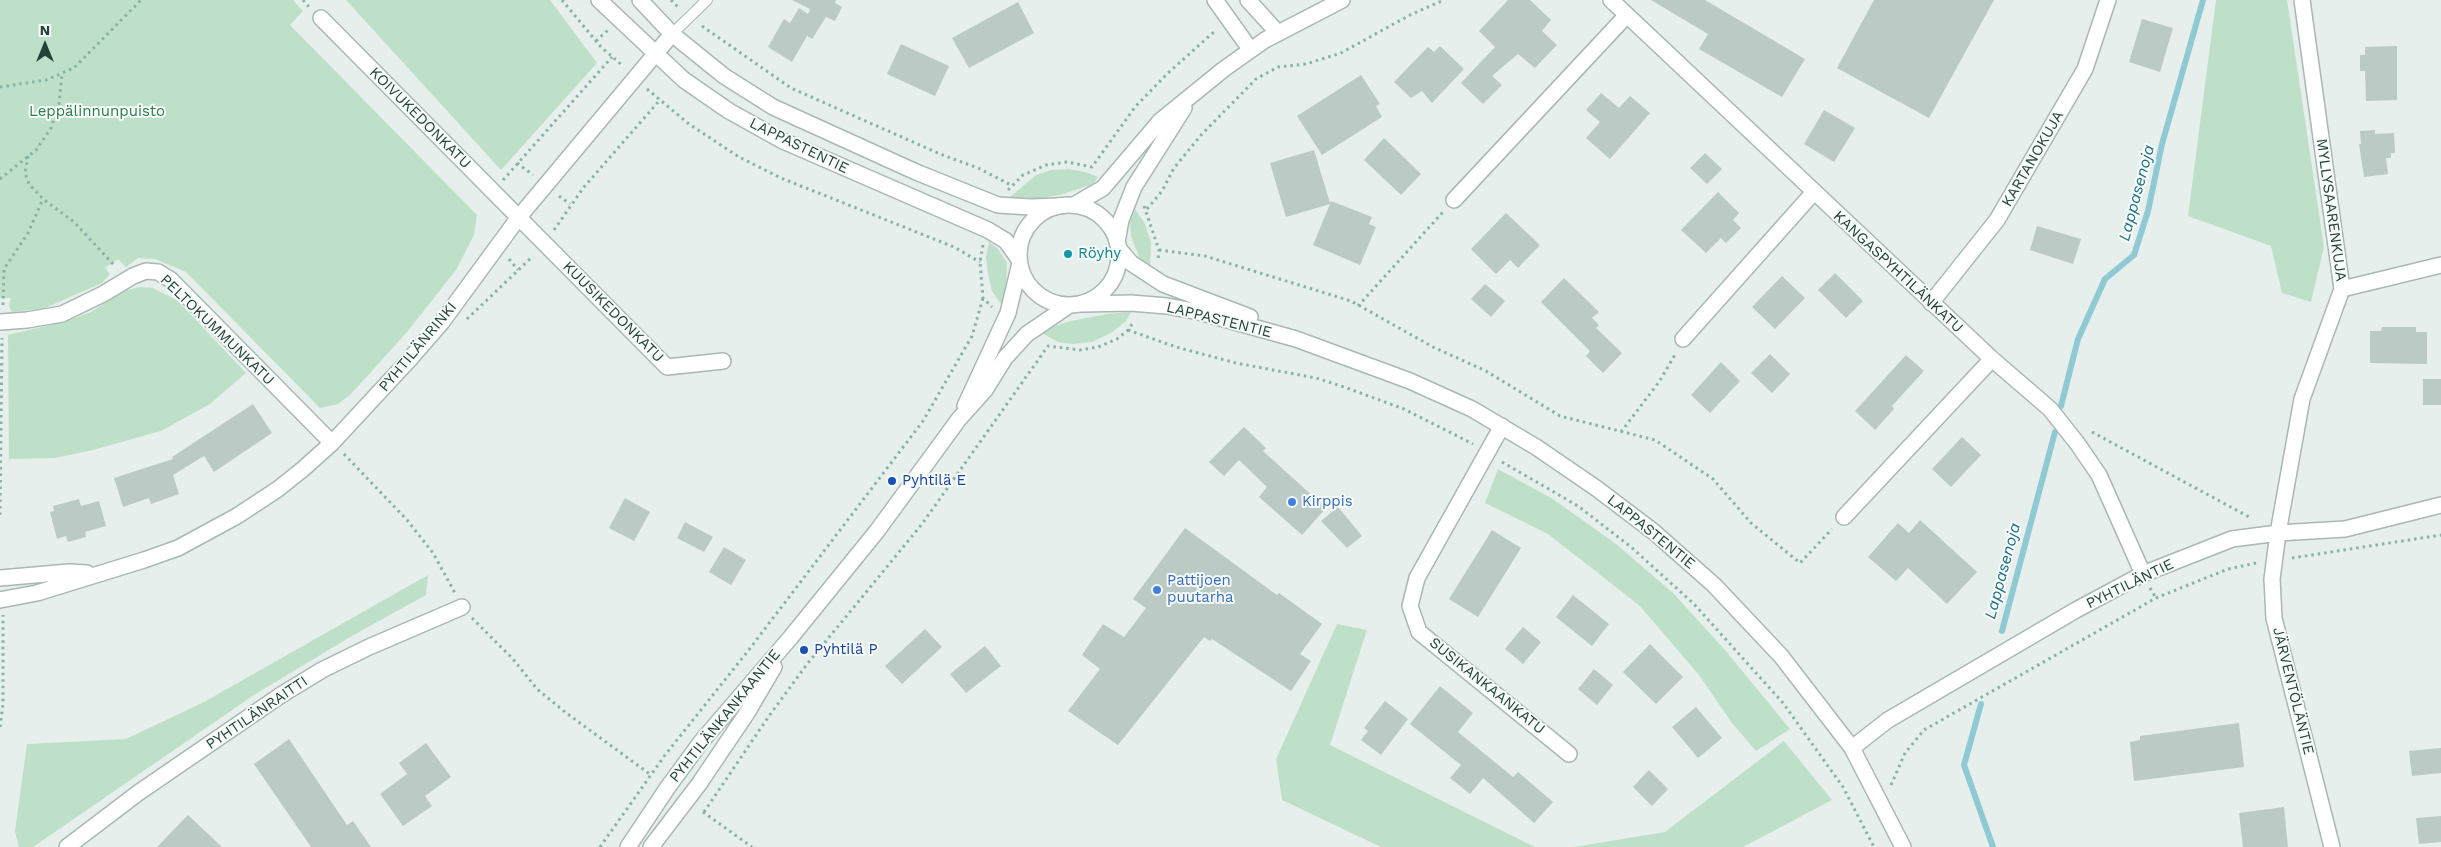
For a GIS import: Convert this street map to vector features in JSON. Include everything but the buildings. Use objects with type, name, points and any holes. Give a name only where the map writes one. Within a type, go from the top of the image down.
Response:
[{"type":"street","name":"LAPPASTENTIE","points":[[599,0],[655,55],[684,80],[728,111],[781,140],[988,230],[1006,241],[1019,263]]},
{"type":"street","name":"LAPPASTENTIE","points":[[640,0],[672,34],[724,76],[774,107],[916,172],[998,205],[1030,207],[1067,206]]},
{"type":"street","points":[[1215,0],[1250,49]]},
{"type":"street","points":[[1248,0],[1278,33]]},
{"type":"street","points":[[1188,100],[1131,194],[1121,220],[1118,265],[1108,287],[1096,298],[1075,305],[1052,303],[1037,295],[1026,282],[1019,263],[1021,239],[1027,227],[1042,213],[1067,206],[1102,188],[1112,179],[1160,122],[1250,49],[1342,0]]},
{"type":"street","name":"KANGASPYHTILÄNKATU","points":[[1611,0],[1992,360],[2050,409],[2099,475],[2144,574]]},
{"type":"street","name":"KARTANOKUJA","points":[[1931,303],[1997,220],[2085,69],[2108,0]]},
{"type":"street","name":"MYLLYSAARENKUJA","points":[[2278,533],[2302,399],[2342,289],[2302,0]]},
{"type":"street","points":[[1454,200],[1627,16]]},
{"type":"street","name":"KOIVUKEDONKATU","points":[[321,18],[519,217]]},
{"type":"street","name":"PYHTILÄNRINKI","points":[[0,600],[37,593],[96,573],[144,560],[205,535],[338,448],[367,408],[442,322],[519,217],[672,34]]},
{"type":"street","points":[[1683,339],[1814,192]]},
{"type":"street","points":[[1067,206],[1089,209],[1101,217],[1111,228],[1118,246]]},
{"type":"street","name":"KUUSIKEDONKATU","points":[[519,217],[667,368],[722,362]]},
{"type":"street","name":"LAPPASTENTIE","points":[[1118,246],[1131,263],[1155,279],[1240,313],[1296,339]]},
{"type":"street","name":"PYHTILÄNKANKAANTIE","points":[[960,419],[1005,319],[1015,292],[1019,263]]},
{"type":"street","points":[[2342,289],[2441,265]]},
{"type":"street","name":"PELTOKUMMUNKATU","points":[[1,322],[62,314],[146,271],[158,272],[171,280],[338,448]]},
{"type":"street","name":"LAPPASTENTIE","points":[[1075,305],[1145,304],[1199,312],[1296,339],[1410,380],[1472,409],[1502,426],[1596,488],[1654,532],[1714,585],[1781,656],[1852,748],[1903,847]]},
{"type":"street","name":"PYHTILÄNKANKAANTIE","points":[[628,847],[668,787],[730,707],[791,637],[877,531],[960,419],[985,390],[1005,358],[1027,334],[1075,305]]},
{"type":"street","points":[[1844,517],[1992,360]]},
{"type":"street","name":"SUSIKANKAANKATU","points":[[1502,426],[1417,578],[1410,606],[1419,632],[1569,754]]},
{"type":"street","name":"PYHTILÄNTIE","points":[[1852,748],[1888,720],[2076,610],[2144,574],[2232,539],[2278,533],[2345,529],[2441,505]]},
{"type":"street","name":"JÄRVENTÖLÄNTIE","points":[[2278,533],[2272,579],[2274,618],[2332,847]]},
{"type":"street","name":"PYHTILÄNRINKI","points":[[0,578],[70,572],[96,573]]},
{"type":"street","name":"PYHTILÄNRAITTI","points":[[67,847],[138,793],[281,695],[322,670],[368,647],[462,607]]},
{"type":"street","name":"PYHTILÄNKANKAANTIE","points":[[651,847],[746,713],[791,637]]},
{"type":"lane","points":[[672,34],[707,0]]},
{"type":"path","points":[[0,87],[46,80],[74,68],[141,0]]},
{"type":"path","points":[[562,0],[601,47],[659,101],[689,124],[739,157],[781,178],[954,247],[980,262]]},
{"type":"path","points":[[671,0],[689,17],[791,88],[940,154],[978,168],[1011,185]]},
{"type":"path","points":[[1147,209],[1162,191],[1174,168],[1202,134],[1256,79],[1278,67],[1312,63],[1341,53],[1444,0]]},
{"type":"path","points":[[1092,167],[1104,147],[1142,100],[1203,39],[1229,20]]},
{"type":"path","points":[[493,191],[612,57]]},
{"type":"path","points":[[0,179],[36,150],[51,128],[60,104],[62,73]]},
{"type":"path","points":[[461,326],[546,244],[584,187],[659,101]]},
{"type":"path","points":[[28,156],[25,173],[29,184],[43,199],[74,222],[127,280]]},
{"type":"path","points":[[998,205],[1011,185],[1034,169],[1057,162],[1073,162],[1092,167],[1112,179]]},
{"type":"path","points":[[1131,194],[1147,209],[1159,250],[1155,279]]},
{"type":"path","points":[[0,516],[1,322],[4,268],[28,233],[43,199]]},
{"type":"path","points":[[1358,306],[1454,200]]},
{"type":"path","points":[[600,847],[651,775],[923,421],[972,336],[983,298],[980,262],[988,230]]},
{"type":"path","points":[[1159,250],[1205,256],[1351,301],[1433,347],[1486,371],[1560,416],[1654,440],[1713,480],[1751,523],[1800,563],[1844,517]]},
{"type":"path","points":[[983,298],[1005,319]]},
{"type":"path","points":[[1027,334],[1048,346],[1080,350],[1098,347],[1117,339],[1128,330],[1145,304]]},
{"type":"path","points":[[1128,330],[1176,347],[1236,364],[1316,378],[1404,409],[1453,433],[1578,506],[1630,547],[1694,604],[1783,703],[1843,787],[1874,847]]},
{"type":"path","points":[[1621,432],[1659,382],[1683,339]]},
{"type":"path","points":[[704,812],[808,663],[922,524],[1048,346]]},
{"type":"path","points":[[2085,428],[2252,519]]},
{"type":"path","points":[[338,448],[350,446]]},
{"type":"path","points":[[338,448],[407,520],[434,553],[462,607],[513,659],[537,689],[564,712],[668,787]]},
{"type":"path","points":[[1855,808],[1893,784],[1905,753],[1924,730],[2156,598],[2228,569],[2274,560],[2338,553],[2441,535]]},
{"type":"path","points":[[0,600],[3,704],[0,726]]},
{"type":"path","points":[[686,800],[752,847]]},
{"type":"green space","name":"Leppälinnunpuisto","points":[[0,0],[293,0],[303,11],[290,25],[477,215],[474,235],[456,270],[407,332],[351,394],[338,404],[320,408],[186,272],[155,259],[138,258],[126,267],[118,259],[105,268],[110,274],[102,283],[45,308],[12,312],[9,306],[11,298],[0,298]]},
{"type":"green space","points":[[346,0],[550,0],[597,63],[501,170]]},
{"type":"green space","points":[[2216,0],[2287,0],[2324,247],[2311,302],[2282,293],[2271,246],[2188,216]]},
{"type":"green space","points":[[1069,169],[1098,177],[1093,184],[1060,195],[1042,198],[1009,198],[1036,175],[1051,170]]},
{"type":"green space","points":[[1135,209],[1144,222],[1151,242],[1150,267],[1139,257],[1131,236],[1130,221]]},
{"type":"green space","points":[[989,242],[998,249],[1007,263],[1006,293],[1001,304],[992,291],[988,274],[986,257]]},
{"type":"green space","points":[[140,287],[153,288],[178,301],[246,373],[210,404],[161,431],[93,450],[55,458],[9,459],[8,335],[67,321],[91,312],[123,291]]},
{"type":"green space","points":[[1131,312],[1126,321],[1111,333],[1092,342],[1072,344],[1058,342],[1040,332],[1071,321],[1107,314]]},
{"type":"green space","points":[[1498,469],[1553,499],[1616,544],[1673,593],[1725,650],[1790,729],[1756,751],[1732,723],[1699,675],[1640,606],[1548,534],[1485,503]]},
{"type":"green space","points":[[428,575],[426,595],[350,637],[254,695],[33,847],[19,847],[15,831],[27,744],[126,739],[204,702]]},
{"type":"green space","points":[[1337,624],[1367,630],[1330,745],[1535,847],[1381,847],[1282,800],[1276,759]]},
{"type":"green space","points":[[1784,741],[1832,800],[1743,847],[1574,847],[1665,832]]},
{"type":"waterway","name":"Lappasenoja","points":[[2061,406],[2078,339],[2105,279],[2134,255],[2148,211],[2162,144],[2203,0]]},
{"type":"waterway","name":"Lappasenoja","points":[[2002,631],[2055,432]]},
{"type":"waterway","name":"Lappasenoja","points":[[1981,704],[1964,765],[1993,847]]},
{"type":"place","name":"Röyhy","points":[[1068,254]]},
{"type":"place","name":"Pyhtilä E","points":[[892,481]]},
{"type":"place","name":"Kirppis","points":[[1292,502]]},
{"type":"place","name":"Pattijoen puutarha","points":[[1157,590]]},
{"type":"place","name":"Pyhtilä P","points":[[804,650]]}]
